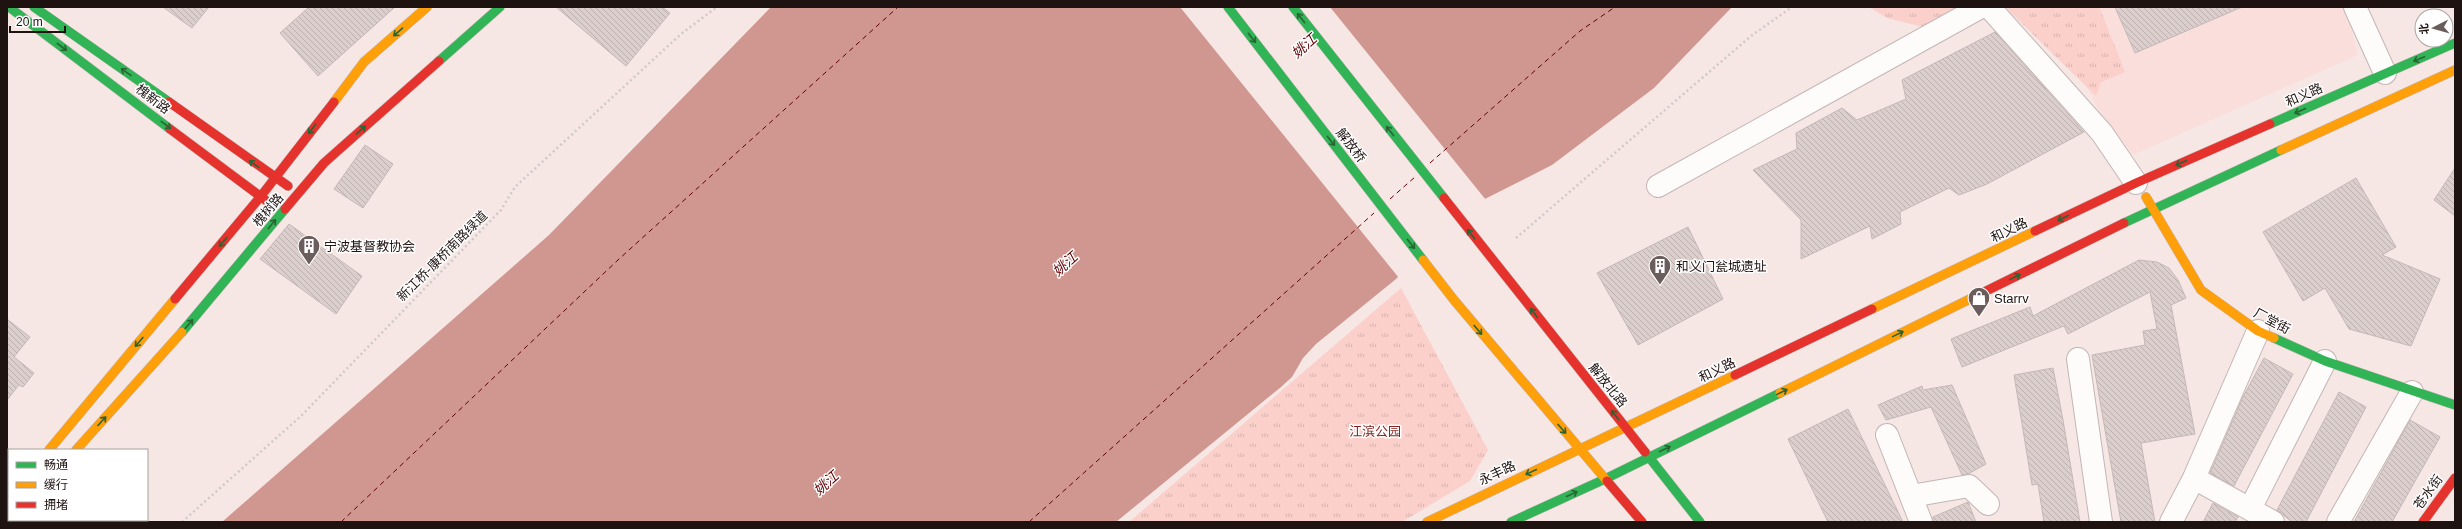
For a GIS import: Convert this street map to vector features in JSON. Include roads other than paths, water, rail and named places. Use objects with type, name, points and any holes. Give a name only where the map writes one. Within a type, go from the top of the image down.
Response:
[{"type":"main road","name":"槐新路","points":[[9,7],[282,212]]},
{"type":"main road","name":"槐新路","points":[[34,7],[275,178],[299,192]]},
{"type":"main road","name":"槐树路","points":[[50,449],[261,196],[364,62],[427,7]]},
{"type":"main road","name":"槐树路","points":[[77,449],[187,327],[324,162],[500,7]]},
{"type":"main road","name":"解放桥","points":[[1228,7],[1454,300],[1579,449]]},
{"type":"main road","name":"解放北路","points":[[1293,7],[1700,522]]},
{"type":"main road","name":"和义路","points":[[1579,449],[2136,183],[2455,43]]},
{"type":"main road","points":[[1511,522],[1605,479],[2154,208],[2455,70]]},
{"type":"main road","name":"厂堂街","points":[[2136,183],[2154,208],[2201,290],[2258,330],[2325,361],[2412,392],[2455,405]]},
{"type":"main road","points":[[1579,449],[1642,522]]},
{"type":"main road","name":"永丰路","points":[[1427,522],[1579,449]]},
{"type":"main road","name":"苍水街","points":[[2423,522],[2455,478]]},
{"type":"street","points":[[1658,186],[1981,7]]},
{"type":"street","points":[[1989,7],[2102,133],[2136,183]]},
{"type":"street","points":[[2355,7],[2385,74]]},
{"type":"street","points":[[2171,522],[2194,478],[2258,330]]},
{"type":"street","points":[[2078,359],[2101,522]]},
{"type":"street","points":[[2250,509],[2325,361]]},
{"type":"street","points":[[2338,522],[2412,392]]},
{"type":"street","points":[[1887,435],[1921,522]]},
{"type":"street","points":[[2194,478],[2273,522]]},
{"type":"street","points":[[1911,496],[1969,486],[1988,504]]},
{"type":"water","name":"姚江","points":[[771,7],[1732,7],[1654,88],[1552,165],[1457,213],[1396,279],[1316,344],[1303,358],[1292,377],[1281,387],[1116,522],[222,522],[549,235]]},
{"type":"place","name":"宁波基督教协会","points":[[309,266]]},
{"type":"place","name":"和义门瓮城遗址","points":[[1660,286]]},
{"type":"place","name":"Starrv","points":[[1979,318]]},
{"type":"park label","name":"江滨公园","points":[[1375,431]]}]
